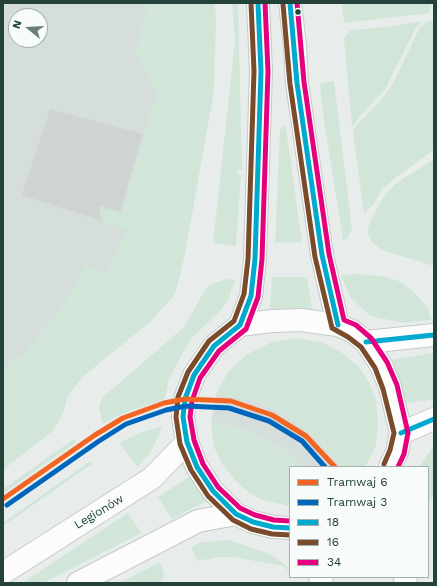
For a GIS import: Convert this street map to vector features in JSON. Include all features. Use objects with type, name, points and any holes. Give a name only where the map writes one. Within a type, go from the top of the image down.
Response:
[{"type":"street","points":[[240,326],[251,296],[255,259],[261,71],[258,3]]},
{"type":"street","points":[[290,3],[295,46],[297,83],[322,255],[338,325]]},
{"type":"street","points":[[289,528],[272,527],[253,522],[236,514],[213,492],[197,467],[187,442],[183,417],[185,399],[194,375],[214,346],[240,326],[272,321],[301,320],[338,325],[352,332],[366,342],[381,365],[390,387],[401,433],[397,452],[390,466]]},
{"type":"street","points":[[366,342],[434,335]]},
{"type":"street","points":[[401,433],[434,419]]},
{"type":"street","name":"Legionów","points":[[3,573],[152,478],[187,442]]},
{"type":"street","points":[[78,583],[198,521],[236,514]]},
{"type":"shaded area","points":[[3,3],[199,3],[177,229],[3,464]]},
{"type":"shaded area","points":[[216,394],[253,400],[287,416],[314,436],[340,466],[303,466],[283,450],[253,433],[233,426],[211,423]]},
{"type":"green space","points":[[148,3],[214,3],[216,16],[214,91],[185,254],[177,287],[173,297],[150,322],[85,375],[76,385],[68,396],[63,413],[54,430],[3,470],[3,368],[21,355],[49,324],[63,305],[86,264],[105,273],[126,229],[97,219],[100,208],[121,214],[156,94],[136,52]]},
{"type":"green space","points":[[232,3],[238,3],[242,170],[237,170],[237,175],[241,175],[236,246],[213,243],[235,41]]},
{"type":"green space","points":[[342,3],[432,3],[429,13],[344,23]]},
{"type":"green space","points":[[430,20],[434,22],[434,150],[382,189],[374,204],[364,213],[353,133],[355,127],[386,94],[393,83],[420,27]]},
{"type":"green space","points":[[422,21],[416,28],[385,90],[359,117],[352,127],[344,38],[351,30],[385,27]]},
{"type":"green space","points":[[334,81],[352,229],[347,239],[343,240],[323,114],[320,83]]},
{"type":"green space","points":[[283,125],[286,128],[302,242],[275,243],[280,130]]},
{"type":"green space","points":[[434,159],[434,266],[382,250],[372,242],[367,232],[371,219],[384,196],[395,184]]},
{"type":"green space","points":[[354,274],[382,276],[399,281],[415,293],[428,308],[431,320],[404,323],[370,316],[351,298],[341,276]]},
{"type":"green space","points":[[272,277],[307,277],[312,306],[310,311],[272,312],[270,308]]},
{"type":"green space","points":[[226,279],[235,280],[228,300],[222,309],[193,337],[185,349],[169,379],[165,399],[119,415],[103,424],[99,408],[102,398],[184,327],[206,288]]},
{"type":"green space","points":[[296,338],[323,343],[341,352],[359,367],[367,379],[376,399],[378,424],[376,446],[366,466],[340,466],[314,436],[278,411],[253,400],[216,394],[228,372],[246,355],[272,342]]},
{"type":"green space","points":[[434,353],[434,399],[407,403],[390,360]]},
{"type":"green space","points":[[211,423],[233,426],[253,433],[283,450],[303,466],[289,466],[289,506],[262,500],[247,491],[235,480],[222,464],[214,447]]},
{"type":"green space","points":[[162,427],[151,452],[137,467],[119,443],[144,431]]},
{"type":"green space","points":[[74,439],[76,442],[3,494],[3,489]]},
{"type":"green space","points":[[434,445],[434,494],[429,503],[429,466],[420,466]]},
{"type":"green space","points":[[90,461],[92,464],[3,526],[3,523]]},
{"type":"green space","points":[[195,473],[210,499],[172,519],[158,497]]},
{"type":"green space","points":[[128,513],[141,533],[43,583],[22,583]]},
{"type":"green space","points":[[229,540],[270,554],[287,566],[289,571],[283,566],[233,557],[217,557],[198,561],[191,547],[202,542]]},
{"type":"green space","points":[[160,562],[164,574],[161,583],[119,583]]},
{"type":"building","points":[[50,109],[143,134],[120,212],[99,205],[102,221],[22,195]]},
{"type":"tram line","name":"6","points":[[3,499],[95,435],[123,418],[164,403],[185,399],[231,401],[272,415],[306,436],[334,466]]},
{"type":"tram line","name":"3","points":[[7,505],[126,424],[166,410],[186,406],[229,408],[269,421],[302,441],[324,466]]},
{"type":"transit line","name":"16","points":[[251,3],[254,71],[248,259],[244,294],[234,321],[209,341],[188,372],[178,397],[176,417],[180,444],[191,470],[208,496],[233,520],[251,529],[272,534],[289,535]]},
{"type":"transit line","name":"18","points":[[258,3],[261,71],[255,259],[251,296],[240,325],[214,346],[194,375],[185,399],[183,417],[187,442],[197,467],[213,491],[236,514],[253,522],[273,527],[289,528]]},
{"type":"transit line","name":"34","points":[[265,3],[268,71],[262,259],[258,297],[246,329],[219,351],[200,378],[192,401],[190,417],[194,440],[203,464],[218,487],[240,508],[255,515],[274,520],[289,521]]},
{"type":"transit line","name":"18","points":[[290,3],[297,83],[322,255],[338,325]]},
{"type":"transit line","name":"34","points":[[297,3],[304,82],[329,254],[344,320],[356,325],[371,338],[387,362],[397,385],[408,433],[404,454],[398,466]]},
{"type":"transit line","name":"16","points":[[283,4],[290,84],[315,257],[332,328],[348,337],[361,347],[375,368],[383,389],[394,433],[390,450],[384,464]]},
{"type":"transit line","name":"18","points":[[366,342],[434,335]]},
{"type":"transit line","name":"18","points":[[401,433],[434,419]]}]
